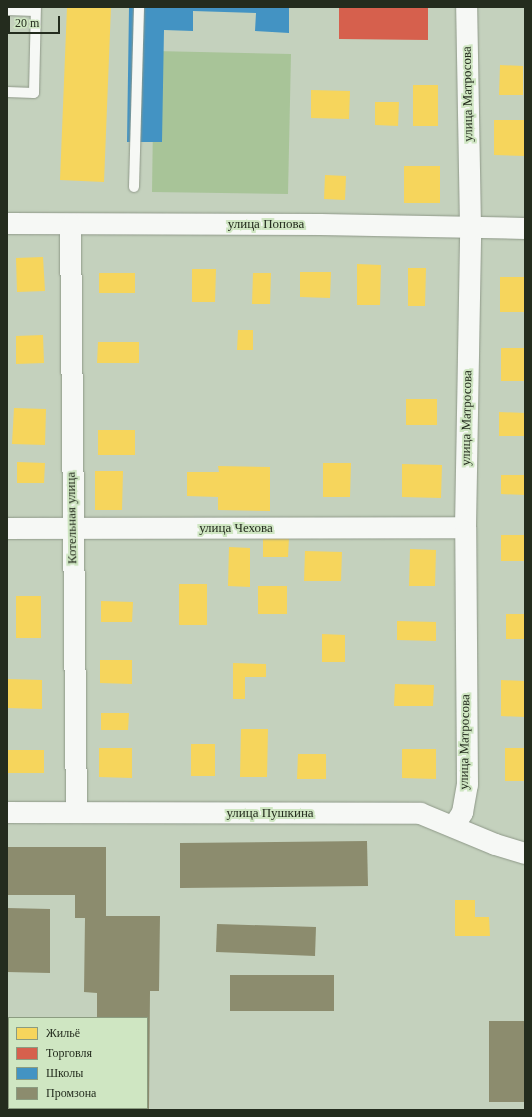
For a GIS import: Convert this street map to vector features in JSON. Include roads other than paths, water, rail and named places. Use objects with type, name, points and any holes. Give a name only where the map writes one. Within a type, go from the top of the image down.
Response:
[{"type":"street","name":"улица Матросова","points":[[453,826],[462,812],[467,784],[465,527],[470,227],[466,7]]},
{"type":"street","name":"улица Попова","points":[[7,223],[320,224],[525,228]]},
{"type":"street","name":"Котельная улица","points":[[70,224],[76,812]]},
{"type":"street","name":"улица Чехова","points":[[7,528],[465,527]]},
{"type":"street","name":"улица Пушкина","points":[[7,812],[420,813],[495,844],[525,853]]},
{"type":"lane","points":[[134,187],[139,7]]},
{"type":"lane","points":[[7,10],[36,9],[34,93],[7,92]]}]
